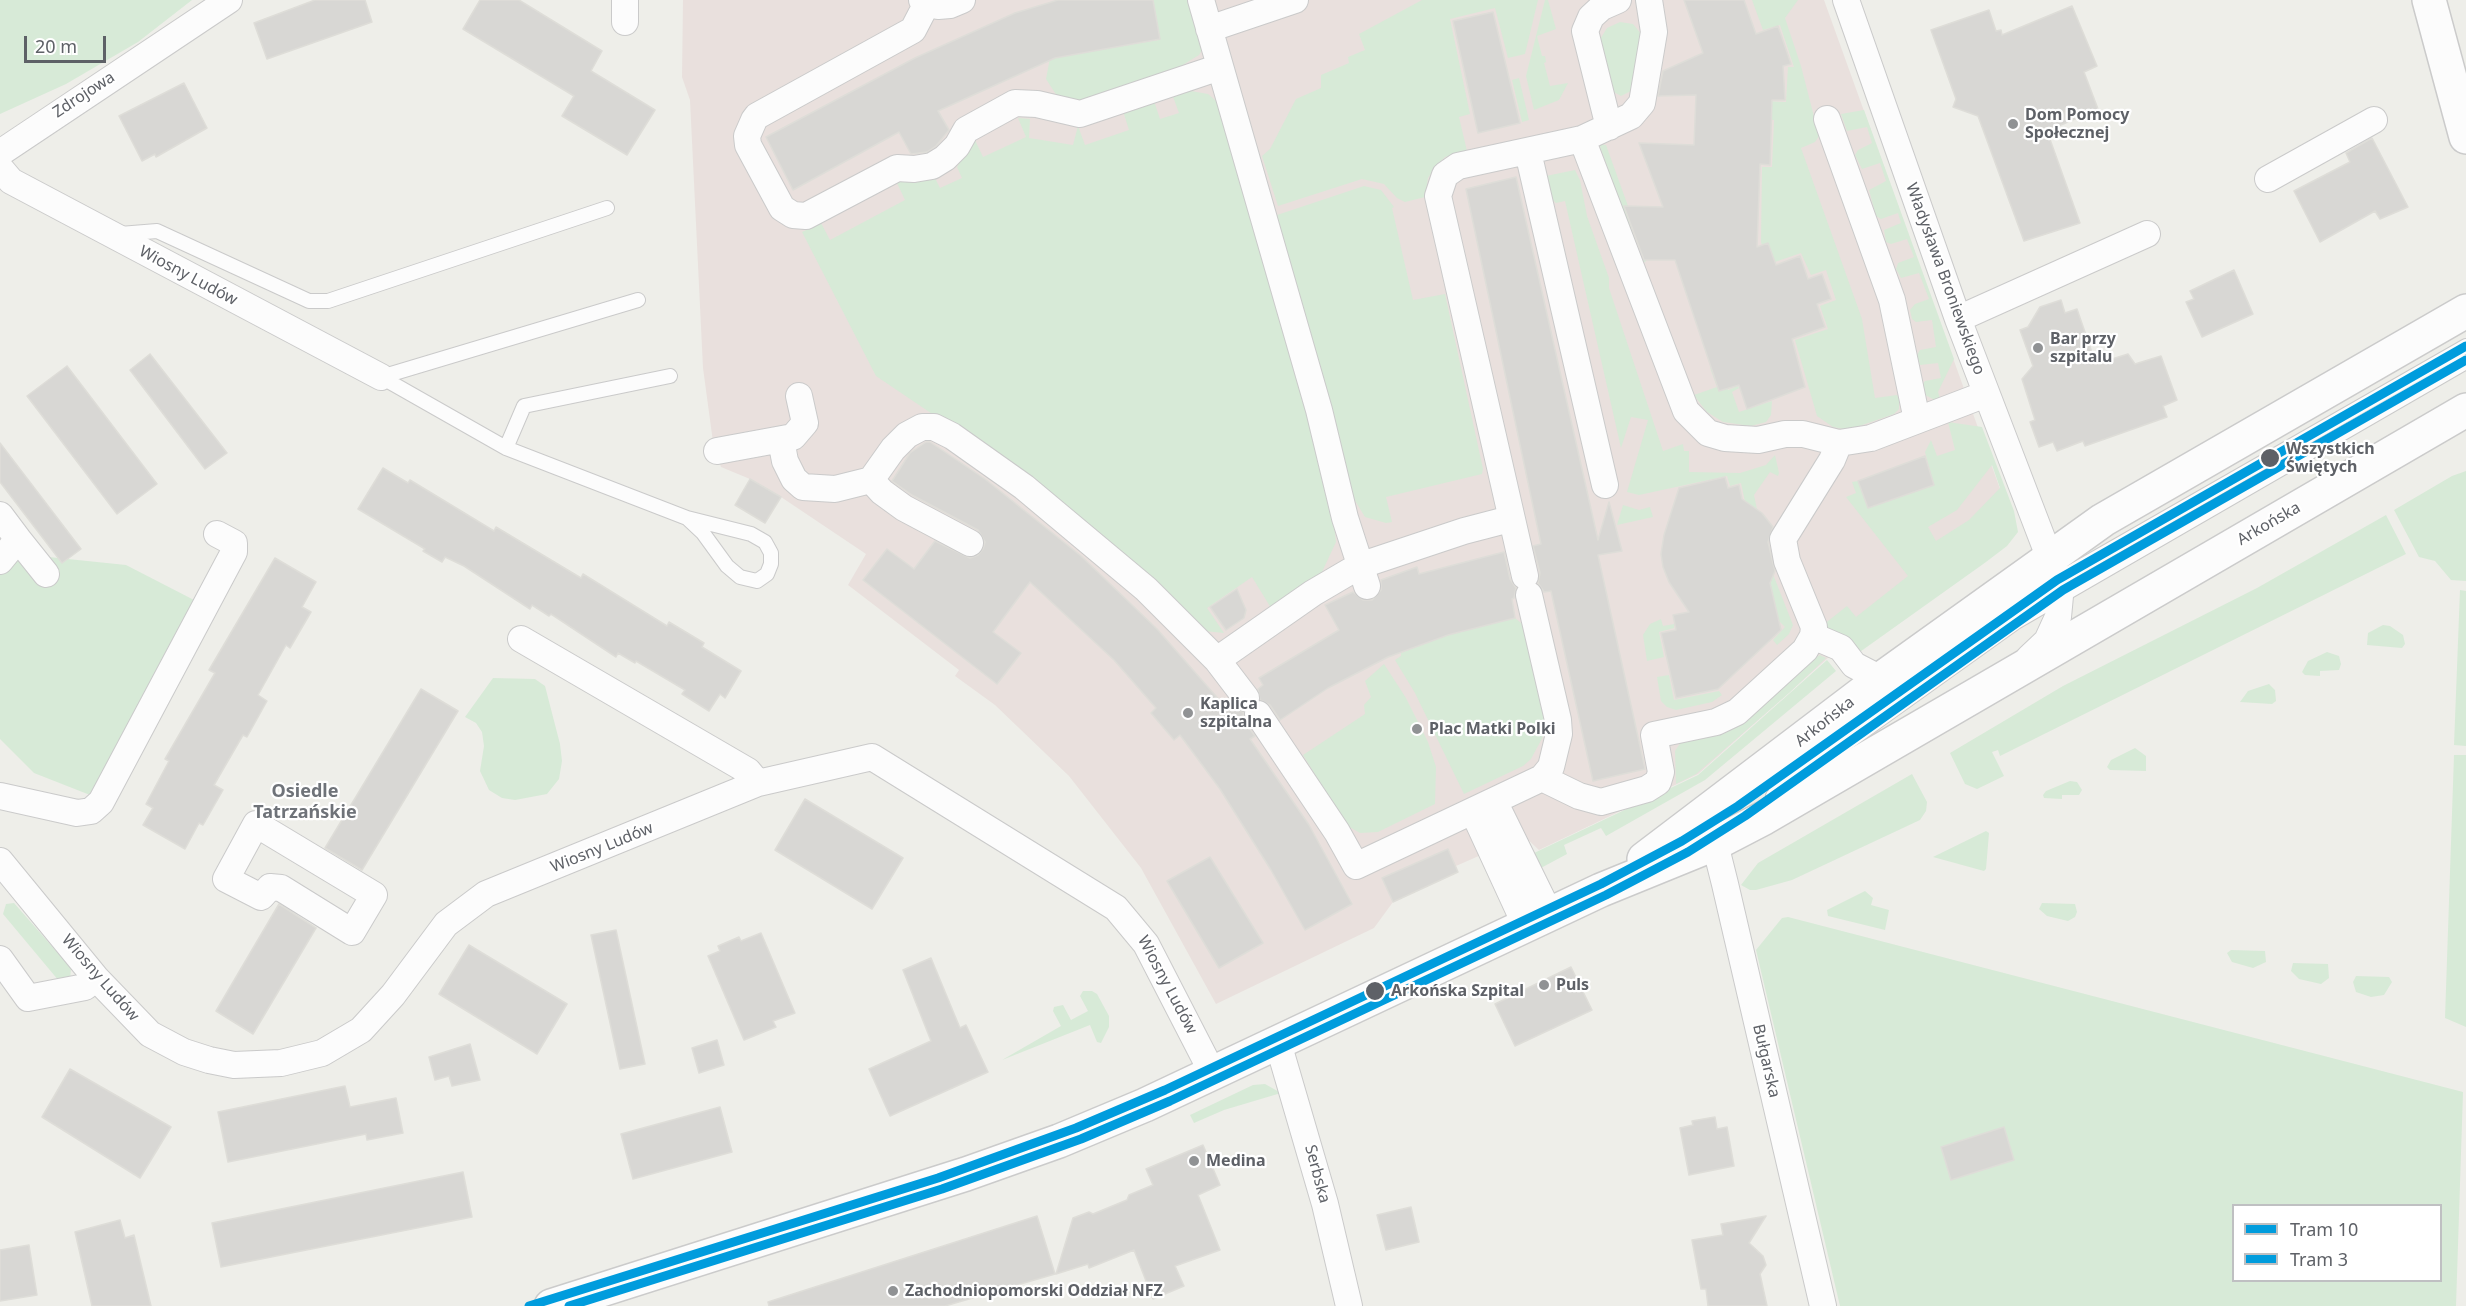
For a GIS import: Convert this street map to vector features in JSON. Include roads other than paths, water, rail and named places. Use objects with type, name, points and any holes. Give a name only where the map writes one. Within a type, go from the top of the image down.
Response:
[{"type":"street","name":"Zdrojowa","points":[[0,153],[229,0]]},
{"type":"street","points":[[962,0],[950,5],[925,2],[913,30],[757,116],[747,136],[748,145],[782,208],[792,215],[806,216],[897,168],[914,169],[933,166],[957,146],[966,130],[1015,103],[1037,104],[1080,114],[1220,67]]},
{"type":"street","points":[[1202,0],[1319,410],[1363,576]]},
{"type":"street","points":[[1209,29],[1295,0]]},
{"type":"street","points":[[1609,127],[1585,31],[1591,17],[1602,7],[1618,0]]},
{"type":"street","points":[[781,440],[785,461],[794,479],[803,487],[835,489],[871,480],[893,449],[907,435],[922,427],[934,426],[1015,480],[1146,589],[1217,660],[1252,706],[1337,832],[1356,866],[1542,778],[1551,766],[1556,750],[1558,720],[1510,519],[1438,196],[1445,175],[1458,166],[1582,139],[1631,116],[1642,103],[1646,91],[1654,33],[1649,0]]},
{"type":"street","name":"Władysława Broniewskiego","points":[[1846,0],[1958,319],[2056,577]]},
{"type":"street","points":[[2429,0],[2466,137]]},
{"type":"street","points":[[1827,119],[1892,300],[1917,420]]},
{"type":"street","points":[[2268,179],[2374,120]]},
{"type":"street","points":[[1582,139],[1644,307],[1691,419],[1708,432],[1725,438],[1758,440],[1785,434],[1803,434],[1839,443],[1871,438],[1986,394]]},
{"type":"street","points":[[1528,152],[1605,484]]},
{"type":"street","name":"Wiosny Ludów","points":[[0,168],[11,181],[381,378]]},
{"type":"street","points":[[1958,319],[2147,234]]},
{"type":"street","name":"Arkońska","points":[[551,1306],[1001,1162],[1112,1119],[1213,1074],[1644,868],[1707,832],[1881,679],[2056,577],[2161,485],[2466,311]]},
{"type":"street","points":[[717,451],[793,437],[805,423],[799,396]]},
{"type":"street","name":"Arkońska","points":[[1707,832],[1764,818],[2466,410]]},
{"type":"street","points":[[1542,778],[1580,796],[1601,802],[1647,789],[1658,782],[1661,771],[1654,735],[1716,722],[1737,712],[1805,650],[1813,636],[1812,620],[1787,561],[1783,539],[1832,460],[1839,443]]},
{"type":"street","points":[[871,480],[882,492],[904,508],[970,543]]},
{"type":"street","points":[[0,515],[46,574]]},
{"type":"street","points":[[1217,660],[1313,593],[1363,576],[1464,531],[1510,519]]},
{"type":"street","points":[[0,796],[77,813],[91,811],[101,802],[234,552],[234,543],[217,534]]},
{"type":"street","points":[[0,561],[18,538]]},
{"type":"street","name":"Arkońska","points":[[2011,674],[2047,641],[2058,617],[2056,577]]},
{"type":"street","points":[[1813,636],[1840,648],[1854,665],[1881,679]]},
{"type":"street","points":[[521,639],[748,771],[758,783]]},
{"type":"street","name":"Wiosny Ludów","points":[[0,861],[96,978],[150,1034],[184,1052],[234,1065],[257,1066],[322,1053],[361,1030],[393,995],[446,924],[486,894],[758,783],[872,757],[1096,894],[1124,916],[1146,944],[1213,1074]]},
{"type":"street","points":[[1483,806],[1538,920]]},
{"type":"street","points":[[256,824],[374,895],[352,932],[281,888],[270,887],[261,897],[226,879],[256,824]]},
{"type":"street","name":"Bułgarska","points":[[1707,832],[1753,1005],[1823,1306]]},
{"type":"street","points":[[0,959],[28,998],[85,987],[96,978]]},
{"type":"street","name":"Serbska","points":[[1278,1043],[1325,1204],[1349,1306]]},
{"type":"lane","points":[[111,235],[157,231],[309,301],[328,301],[607,208]]},
{"type":"lane","points":[[381,378],[638,300]]},
{"type":"lane","points":[[1759,791],[2056,577],[2466,346]]},
{"type":"lane","points":[[1707,832],[1774,795],[1998,635],[2056,577],[2466,362]]},
{"type":"lane","points":[[506,448],[524,406],[670,376]]},
{"type":"lane","points":[[381,378],[506,448],[687,518],[751,534],[765,542],[771,553],[771,564],[767,574],[757,581],[740,577],[727,566],[703,533],[687,518]]},
{"type":"lane","points":[[1707,832],[1738,806]]},
{"type":"tram line","name":"10","points":[[529,1306],[938,1178],[1076,1128],[1165,1090],[1601,884],[1682,841],[1738,806],[2057,580],[2466,346]]},
{"type":"tram line","name":"3","points":[[569,1306],[942,1189],[1081,1139],[1170,1101],[1606,895],[1688,852],[1745,816],[2063,590],[2466,360]]},
{"type":"place","name":"Dom Pomocy Społecznej","points":[[2013,124]]},
{"type":"place","name":"Bar przy szpitalu","points":[[2038,348]]},
{"type":"place","name":"Wszystkich Świętych","points":[[2270,458]]},
{"type":"place","name":"Kaplica szpitalna","points":[[1188,713]]},
{"type":"place","name":"Plac Matki Polki","points":[[1417,729]]},
{"type":"place","name":"Puls","points":[[1544,985]]},
{"type":"place","name":"Arkońska Szpital","points":[[1375,991]]},
{"type":"place","name":"Medina","points":[[1194,1161]]},
{"type":"place","name":"Zachodniopomorski Oddział NFZ","points":[[893,1291]]},
{"type":"district","name":"Osiedle Tatrzańskie","points":[[305,802]]}]
